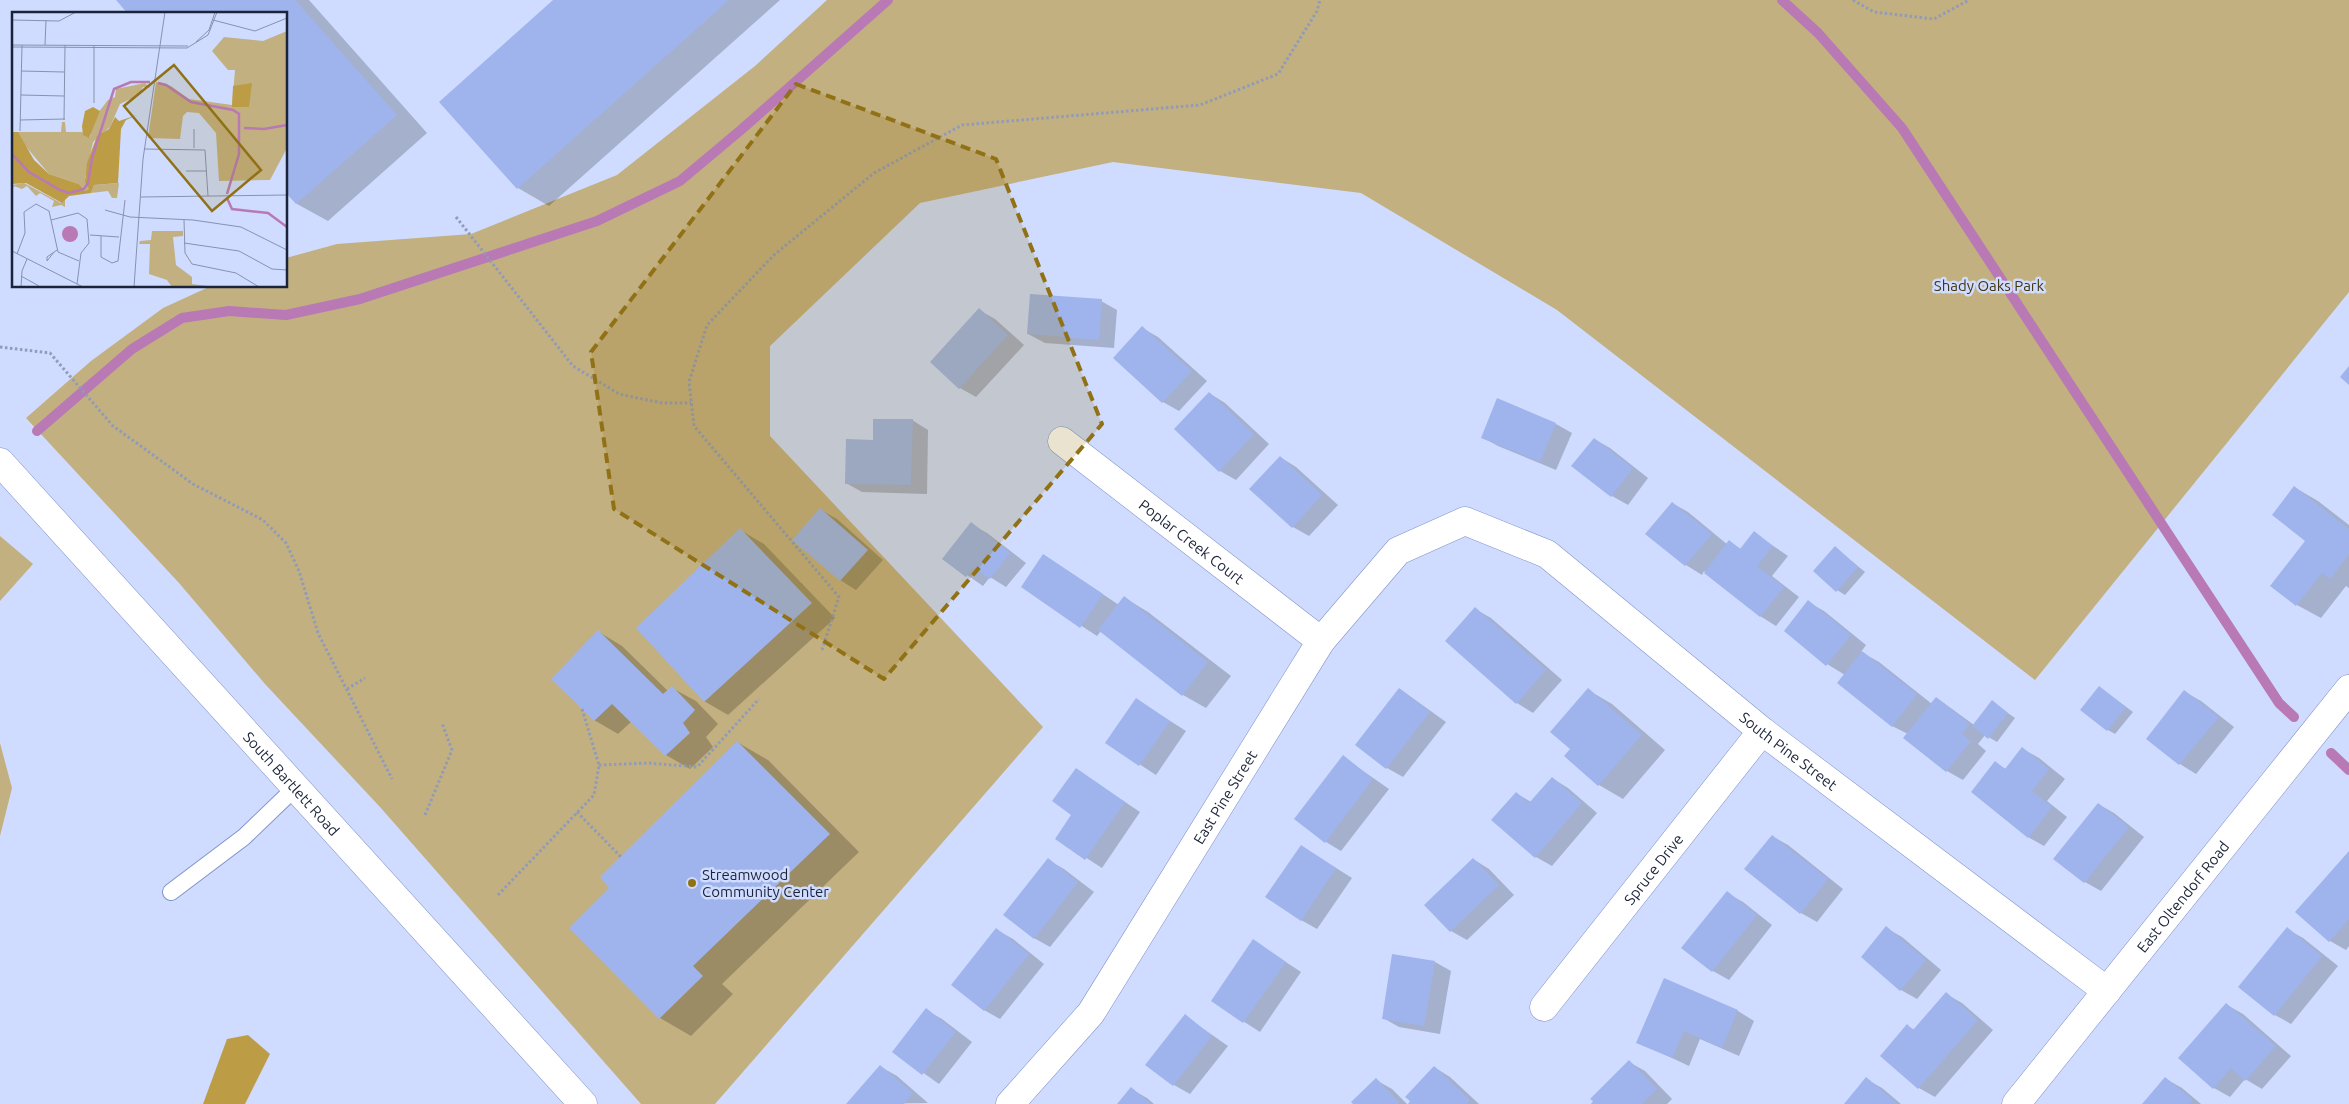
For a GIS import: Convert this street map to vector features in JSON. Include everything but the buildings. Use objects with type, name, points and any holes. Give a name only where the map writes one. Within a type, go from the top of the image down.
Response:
[{"type":"street","name":"Poplar Creek Court","points":[[1062,441],[1321,641]]},
{"type":"street","name":"South Bartlett Road","points":[[0,462],[578,1102]]},
{"type":"street","name":"East Pine Street","points":[[1010,1104],[1091,1013],[1321,641],[1398,551],[1466,522]]},
{"type":"street","name":"South Pine Street","points":[[1466,522],[1547,554],[1762,731],[2107,991]]},
{"type":"street","name":"East Oltendorf Road","points":[[2016,1104],[2349,689]]},
{"type":"street","name":"Spruce Drive","points":[[1544,1007],[1762,731]]},
{"type":"lane","points":[[171,892],[244,837],[296,788]]},
{"type":"path","points":[[822,650],[839,598],[694,426],[689,382],[707,325],[774,254],[874,173],[962,125],[1200,105],[1278,74],[1317,11],[1320,0]]},
{"type":"path","points":[[1853,0],[1874,12],[1934,18],[1968,0]]},
{"type":"path","points":[[456,217],[573,366],[619,394],[662,403],[691,403]]},
{"type":"path","points":[[0,347],[50,353],[113,426],[193,484],[263,520],[286,543],[299,571],[318,633],[392,780]]},
{"type":"path","points":[[347,689],[365,678]]},
{"type":"path","points":[[599,765],[648,763],[697,767],[759,699]]},
{"type":"path","points":[[498,895],[594,795],[599,765],[582,710]]},
{"type":"path","points":[[425,815],[452,750],[442,723]]},
{"type":"path","points":[[577,812],[621,857]]},
{"type":"highlighted area","points":[[796,84],[996,159],[1102,424],[884,679],[614,509],[591,352]]},
{"type":"green space","name":"Shady Oaks Park","points":[[827,0],[2349,0],[2349,292],[2035,680],[1557,310],[1361,193],[1113,162],[920,203],[770,346],[770,436],[1043,727],[715,1104],[641,1104],[380,807],[265,684],[179,583],[26,418],[91,361],[163,308],[207,288],[288,288],[288,257],[337,244],[471,234],[617,175],[755,66]]},
{"type":"green space","points":[[0,536],[33,564],[0,601]]},
{"type":"green space","points":[[0,743],[12,788],[0,836]]},
{"type":"shaded area","points":[[248,1035],[270,1054],[245,1104],[203,1104],[227,1039]]},
{"type":"waterway","points":[[37,431],[132,349],[182,318],[229,311],[286,315],[360,299],[597,221],[680,181],[888,0]]},
{"type":"waterway","points":[[1782,0],[1818,33],[1902,128],[2279,703],[2294,717]]},
{"type":"waterway","points":[[2331,753],[2349,770]]},
{"type":"place","name":"Streamwood Community Center","points":[[692,883]]}]
